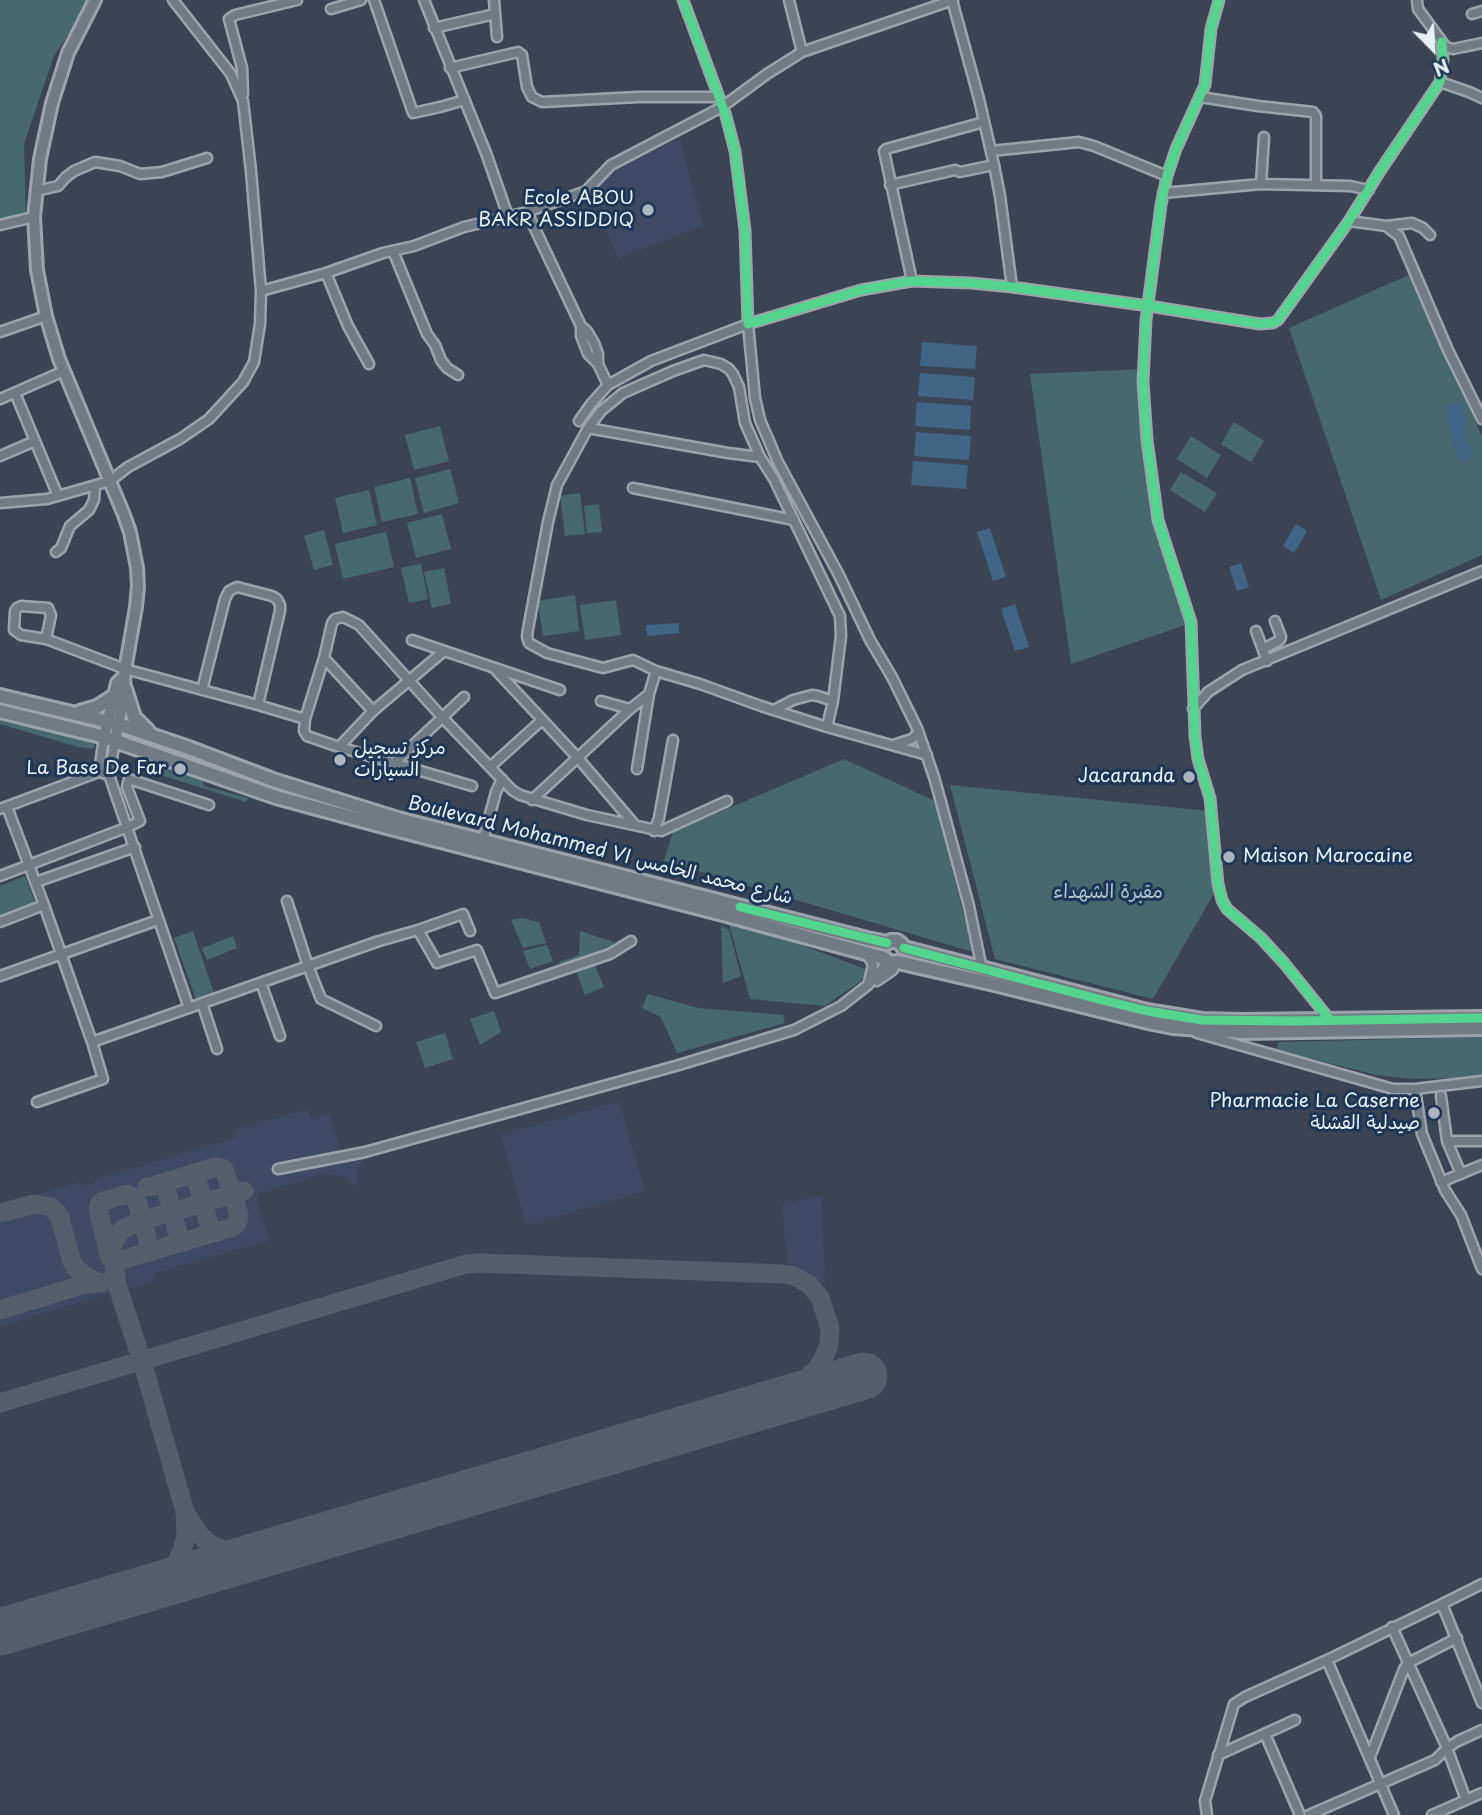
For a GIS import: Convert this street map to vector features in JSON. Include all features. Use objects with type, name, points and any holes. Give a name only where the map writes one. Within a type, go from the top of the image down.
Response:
[{"type":"main road","points":[[76,712],[97,707],[122,682],[134,717],[154,736]]},
{"type":"main road","name":"Boulevard Mohammed VI شارع محمد الخامس","points":[[0,695],[113,722],[281,783],[398,819],[887,943]]},
{"type":"main road","name":"Boulevard Mohammed VI شارع محمد الخامس","points":[[0,711],[109,739],[276,797],[723,914],[890,961],[1148,1022],[1173,1027],[1243,1032],[1482,1028]]},
{"type":"main road","points":[[897,941],[904,948],[902,959],[890,961],[883,948],[887,943],[897,941]]},
{"type":"main road","points":[[904,948],[1147,1011],[1202,1020],[1482,1018]]},
{"type":"street","points":[[95,0],[68,53],[52,103],[40,159],[34,217],[37,270],[46,316],[64,372],[130,532],[137,568],[136,607],[122,682],[99,772]]},
{"type":"street","points":[[173,0],[231,74],[243,101]]},
{"type":"street","points":[[0,503],[26,502],[58,496],[110,481],[128,467],[180,439],[209,419],[243,382],[254,362],[260,324],[261,291],[242,68],[229,19],[235,15],[297,0]]},
{"type":"street","points":[[331,9],[361,0]]},
{"type":"street","points":[[374,0],[413,113],[465,100]]},
{"type":"street","points":[[424,0],[486,153],[508,216]]},
{"type":"street","points":[[494,0],[498,37]]},
{"type":"street","points":[[683,0],[735,151],[743,217],[755,398],[767,438],[870,640],[892,677],[927,755],[969,906],[982,969]]},
{"type":"street","points":[[789,0],[802,52]]},
{"type":"street","points":[[261,291],[426,242],[464,227],[527,212],[586,191],[611,165],[722,107],[802,52],[952,0],[994,165],[1012,287]]},
{"type":"street","points":[[1219,0],[1211,29],[1205,85],[1186,123],[1163,193],[1146,320],[1143,383],[1147,440],[1158,520],[1191,622],[1193,709],[1198,759],[1210,798],[1218,884],[1222,900],[1227,909],[1261,938],[1284,963],[1330,1020]]},
{"type":"street","points":[[1417,0],[1418,9],[1446,47],[1453,49],[1482,43]]},
{"type":"street","points":[[1472,14],[1482,11]]},
{"type":"street","points":[[434,27],[495,14]]},
{"type":"street","points":[[579,421],[608,385],[651,362],[748,324],[861,290],[912,281],[1012,287],[1260,324],[1273,323],[1278,320],[1349,221],[1440,82],[1443,61],[1441,42]]},
{"type":"street","points":[[450,68],[518,52],[522,55],[527,87],[532,97],[542,102],[638,97],[718,97]]},
{"type":"street","points":[[1440,82],[1482,98]]},
{"type":"street","points":[[1200,97],[1313,111],[1316,116],[1316,184]]},
{"type":"street","points":[[912,281],[883,154],[886,149],[984,122]]},
{"type":"street","points":[[1261,184],[1264,137]]},
{"type":"street","points":[[991,151],[1079,142],[1167,176]]},
{"type":"street","points":[[36,191],[58,186],[74,171],[95,162],[120,166],[140,174],[162,172],[207,158]]},
{"type":"street","points":[[890,185],[955,170],[960,172],[994,165]]},
{"type":"street","points":[[1163,193],[1261,184],[1316,184],[1368,190]]},
{"type":"street","points":[[527,212],[581,326],[581,336],[588,354],[598,365],[608,385]]},
{"type":"street","points":[[0,225],[34,217]]},
{"type":"street","points":[[1349,221],[1386,226],[1412,223],[1430,235]]},
{"type":"street","points":[[1386,226],[1399,236],[1448,350],[1482,419]]},
{"type":"street","points":[[393,251],[440,360],[458,374]]},
{"type":"street","points":[[326,273],[348,326],[369,364]]},
{"type":"street","points":[[0,332],[46,316]]},
{"type":"street","points":[[827,727],[841,636],[840,616],[745,423],[733,373],[721,363],[704,360],[623,393],[601,411],[588,428],[557,485],[527,638],[529,643],[547,653],[603,668],[633,660],[656,671],[774,710],[827,727],[927,755]]},
{"type":"street","points":[[0,399],[64,372]]},
{"type":"street","points":[[15,393],[58,496]]},
{"type":"street","points":[[588,428],[760,457]]},
{"type":"street","points":[[0,456],[35,441]]},
{"type":"street","points":[[56,552],[61,548],[69,526],[89,510],[94,500],[95,486]]},
{"type":"street","points":[[633,488],[794,520]]},
{"type":"street","points":[[1193,709],[1218,684],[1242,670],[1482,571]]},
{"type":"street","points":[[202,690],[229,591],[237,587],[272,596],[280,604],[280,611],[258,705]]},
{"type":"street","points":[[46,639],[51,615],[48,608],[18,608],[15,611],[16,634],[46,639],[122,682],[202,690],[304,719]]},
{"type":"street","points":[[472,786],[307,736],[304,719],[335,619],[343,617],[359,625],[442,716],[520,795],[654,831],[666,830],[727,801]]},
{"type":"street","points":[[1263,649],[1280,640],[1275,621]]},
{"type":"street","points":[[1256,631],[1267,660]]},
{"type":"street","points":[[412,640],[560,690]]},
{"type":"street","points":[[339,747],[373,711],[444,651]]},
{"type":"street","points":[[324,658],[373,711]]},
{"type":"street","points":[[494,668],[577,757],[635,825]]},
{"type":"street","points":[[637,769],[649,694],[656,671]]},
{"type":"street","points":[[532,800],[649,694]]},
{"type":"street","points":[[774,710],[793,700],[812,695],[833,701]]},
{"type":"street","points":[[394,763],[464,697]]},
{"type":"street","points":[[601,701],[630,709]]},
{"type":"street","points":[[491,767],[541,721]]},
{"type":"street","points":[[892,745],[912,739],[918,733]]},
{"type":"street","points":[[109,739],[110,775],[189,1008]]},
{"type":"street","points":[[654,831],[659,818],[673,740]]},
{"type":"street","points":[[37,1102],[103,1079],[36,882],[3,808],[99,772],[110,775]]},
{"type":"street","points":[[0,876],[140,821],[127,787],[129,779],[209,805]]},
{"type":"street","points":[[483,841],[502,779]]},
{"type":"street","points":[[36,882],[135,847]]},
{"type":"street","points":[[287,901],[321,999],[376,1026]]},
{"type":"street","points":[[0,922],[44,905]]},
{"type":"street","points":[[92,1042],[463,914],[470,931]]},
{"type":"street","points":[[0,976],[158,920]]},
{"type":"street","points":[[418,929],[438,963],[477,950],[495,993],[610,954],[631,941]]},
{"type":"street","points":[[867,954],[873,965],[868,985]]},
{"type":"street","points":[[278,1169],[365,1152],[679,1065],[793,1030],[841,1006],[868,985],[890,961]]},
{"type":"street","points":[[261,983],[280,1036]]},
{"type":"street","points":[[202,1003],[218,1049]]},
{"type":"street","points":[[1173,1027],[1394,1088],[1415,1089],[1482,1081]]},
{"type":"street","points":[[1415,1089],[1422,1134],[1441,1182],[1461,1215],[1482,1269]]},
{"type":"street","points":[[1441,1096],[1447,1141],[1461,1174]]},
{"type":"street","points":[[1447,1141],[1482,1141]]},
{"type":"street","points":[[1441,1182],[1482,1165]]},
{"type":"street","points":[[1207,1815],[1205,1801],[1234,1704],[1482,1584]]},
{"type":"street","points":[[1442,1604],[1479,1685],[1482,1703]]},
{"type":"street","points":[[1392,1627],[1447,1748],[1466,1800]]},
{"type":"street","points":[[1370,1757],[1399,1678],[1408,1663],[1457,1638]]},
{"type":"street","points":[[1327,1660],[1394,1815]]},
{"type":"street","points":[[1218,1755],[1295,1720]]},
{"type":"street","points":[[1309,1815],[1435,1760],[1447,1748],[1482,1730]]},
{"type":"street","points":[[1265,1734],[1300,1815]]},
{"type":"street","points":[[1432,1815],[1482,1793]]},
{"type":"street","points":[[1331,1806],[1335,1815]]},
{"type":"shaded area","name":"Ecole ABOU BAKR ASSIDDIQ","points":[[680,139],[703,226],[618,258],[590,194],[613,168]]},
{"type":"shaded area","points":[[922,342],[977,346],[975,369],[920,366]]},
{"type":"shaded area","points":[[920,373],[975,377],[973,400],[918,396]]},
{"type":"shaded area","points":[[1458,401],[1462,405],[1466,420],[1464,437],[1472,446],[1469,460],[1461,462],[1457,458],[1447,419],[1447,406]]},
{"type":"shaded area","points":[[917,402],[971,406],[970,430],[915,426]]},
{"type":"shaded area","points":[[916,432],[971,436],[969,460],[914,456]]},
{"type":"shaded area","points":[[913,461],[968,465],[966,489],[911,485]]},
{"type":"shaded area","points":[[1296,524],[1307,531],[1294,553],[1283,546]]},
{"type":"shaded area","points":[[990,528],[1006,577],[993,581],[977,532]]},
{"type":"shaded area","points":[[1241,563],[1249,587],[1237,591],[1229,567]]},
{"type":"shaded area","points":[[1015,604],[1029,647],[1015,651],[1001,609]]},
{"type":"shaded area","points":[[679,623],[679,633],[647,636],[646,625]]},
{"type":"shaded area","points":[[619,1101],[645,1191],[526,1225],[501,1135]]},
{"type":"shaded area","points":[[307,1109],[310,1119],[329,1113],[341,1151],[366,1155],[357,1171],[359,1188],[342,1176],[324,1173],[262,1193],[257,1200],[269,1240],[155,1273],[153,1281],[0,1326],[0,1205],[79,1182],[81,1187],[95,1183],[94,1180],[234,1138],[232,1131]]},
{"type":"shaded area","points":[[822,1195],[825,1283],[788,1272],[782,1205]]},
{"type":"green space","points":[[0,0],[91,0],[54,56],[24,144],[26,216],[0,223]]},
{"type":"green space","points":[[1411,274],[1482,436],[1482,555],[1381,600],[1289,328]]},
{"type":"green space","points":[[1143,369],[1155,524],[1185,625],[1071,664],[1030,374]]},
{"type":"green space","points":[[1234,422],[1264,441],[1251,462],[1221,444]]},
{"type":"green space","points":[[440,426],[449,461],[414,470],[405,435]]},
{"type":"green space","points":[[1191,436],[1221,455],[1207,478],[1177,459]]},
{"type":"green space","points":[[450,469],[459,503],[424,513],[415,478]]},
{"type":"green space","points":[[1181,472],[1217,493],[1205,512],[1170,490]]},
{"type":"green space","points":[[410,478],[418,514],[382,522],[374,487]]},
{"type":"green space","points":[[369,490],[377,525],[343,533],[335,498]]},
{"type":"green space","points":[[580,493],[585,534],[565,536],[560,496]]},
{"type":"green space","points":[[599,504],[602,532],[587,533],[584,506]]},
{"type":"green space","points":[[442,514],[451,549],[416,558],[407,523]]},
{"type":"green space","points":[[324,530],[333,565],[314,570],[304,536]]},
{"type":"green space","points":[[386,532],[394,567],[343,579],[335,544]]},
{"type":"green space","points":[[421,564],[428,599],[409,603],[401,568]]},
{"type":"green space","points":[[444,568],[451,604],[432,608],[424,572]]},
{"type":"green space","points":[[575,595],[579,631],[543,636],[538,601]]},
{"type":"green space","points":[[616,600],[621,635],[585,640],[580,605]]},
{"type":"green space","points":[[0,720],[37,727],[95,745],[93,749],[78,747],[0,724]]},
{"type":"green space","points":[[153,758],[165,766],[203,781],[204,786],[248,798],[246,802],[145,770],[142,766],[144,761]]},
{"type":"green space","points":[[844,759],[935,801],[973,952],[664,861],[673,832]]},
{"type":"green space","name":"مقبرة الشهداء","points":[[950,785],[1208,811],[1217,888],[1153,999],[995,959]]},
{"type":"green space","points":[[25,876],[35,902],[0,917],[0,886]]},
{"type":"green space","points":[[727,917],[868,970],[861,981],[825,1006],[750,999]]},
{"type":"green space","points":[[522,918],[539,922],[546,943],[523,948],[511,920]]},
{"type":"green space","points":[[721,926],[729,930],[741,976],[723,983]]},
{"type":"green space","points":[[193,931],[215,996],[197,1002],[174,938]]},
{"type":"green space","points":[[580,931],[614,942],[611,948],[561,966],[559,962],[579,955]]},
{"type":"green space","points":[[233,936],[237,948],[207,960],[202,948]]},
{"type":"green space","points":[[547,945],[553,961],[530,969],[523,951]]},
{"type":"green space","points":[[594,963],[604,987],[585,995],[576,971]]},
{"type":"green space","points":[[648,994],[698,1008],[783,1015],[785,1023],[677,1053],[661,1017],[642,1008]]},
{"type":"green space","points":[[494,1011],[501,1032],[480,1045],[470,1019]]},
{"type":"green space","points":[[445,1033],[453,1059],[425,1068],[416,1042]]},
{"type":"green space","points":[[1482,1037],[1482,1076],[1468,1078],[1413,1079],[1377,1075],[1276,1050],[1279,1042]]},
{"type":"taxiway","points":[[114,1273],[117,1263],[122,1260],[237,1224],[239,1215],[224,1169],[216,1167],[188,1175]]},
{"type":"taxiway","points":[[156,1185],[188,1175],[194,1178],[209,1225],[209,1230],[203,1236]]},
{"type":"taxiway","points":[[147,1187],[161,1185],[166,1189],[178,1233],[178,1239],[173,1245]]},
{"type":"taxiway","points":[[185,1512],[142,1361],[117,1285],[112,1250],[119,1233],[137,1222],[244,1191]]},
{"type":"taxiway","points":[[110,1258],[98,1209],[100,1203],[127,1194],[137,1201],[148,1241],[143,1254]]},
{"type":"taxiway","points":[[0,1213],[34,1204],[51,1207],[59,1215],[75,1267],[86,1277],[100,1283]]},
{"type":"taxiway","points":[[0,1403],[466,1264],[479,1263],[794,1276],[810,1285],[820,1298],[830,1328],[829,1345],[816,1370],[766,1405]]},
{"type":"taxiway","points":[[0,1310],[85,1284],[101,1283]]},
{"type":"taxiway","points":[[140,1591],[167,1573],[176,1563],[186,1536],[185,1512],[208,1543],[230,1553],[262,1554]]},
{"type":"runway","points":[[0,1632],[864,1376]]},
{"type":"cycle path","points":[[683,0],[726,116],[735,151],[745,230],[748,324],[861,290],[912,281],[1012,287],[1260,324],[1273,323],[1278,320],[1349,221],[1440,82],[1442,42]]},
{"type":"cycle path","points":[[1219,0],[1211,29],[1205,85],[1176,149],[1161,205],[1146,320],[1143,382],[1147,440],[1158,520],[1191,622],[1195,736],[1198,759],[1210,798],[1218,884],[1222,900],[1227,909],[1261,938],[1284,963],[1330,1020]]},
{"type":"cycle path","points":[[740,907],[887,943]]},
{"type":"cycle path","points":[[904,948],[1147,1011],[1202,1020],[1482,1018]]},
{"type":"place","name":"Ecole ABOU BAKR ASSIDDIQ","points":[[648,210]]},
{"type":"place","name":"مركز تسجيل السيارات","points":[[340,760]]},
{"type":"place","name":"La Base De Far","points":[[180,769]]},
{"type":"place","name":"Jacaranda","points":[[1189,777]]},
{"type":"place","name":"Maison Marocaine","points":[[1229,857]]},
{"type":"place","name":"Pharmacie La Caserne صيدلية القشلة","points":[[1434,1113]]}]
